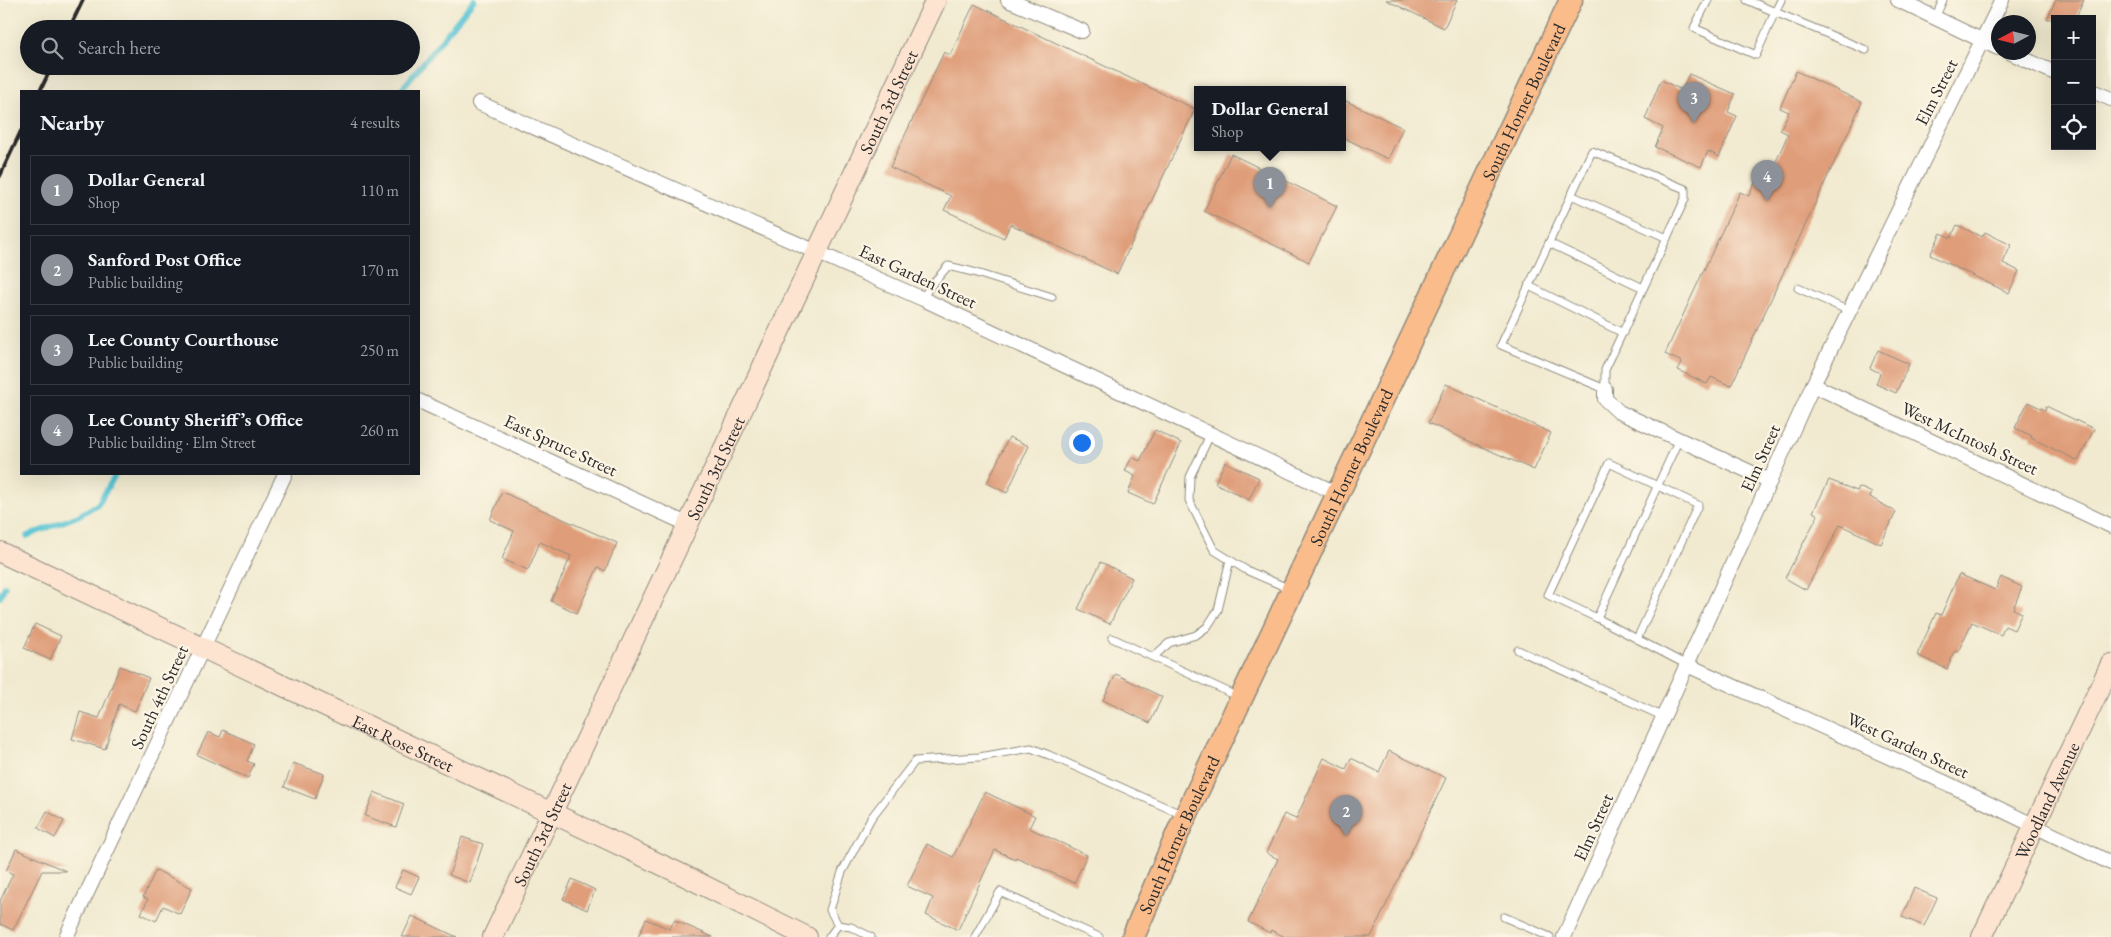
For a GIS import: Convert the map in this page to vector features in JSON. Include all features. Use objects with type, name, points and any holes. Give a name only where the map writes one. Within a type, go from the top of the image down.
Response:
[{"type":"main road","name":"South Horner Boulevard","points":[[1133,937],[1186,816],[1570,0]]},
{"type":"street","name":"South 3rd Street","points":[[492,937],[936,0]]},
{"type":"street","points":[[1008,0],[1082,31]]},
{"type":"street","points":[[1898,0],[1991,44]]},
{"type":"street","name":"Elm Street","points":[[1564,937],[1813,385],[2002,0]]},
{"type":"street","points":[[2026,60],[2051,72]]},
{"type":"street","points":[[2096,93],[2111,99]]},
{"type":"street","name":"East Garden Street","points":[[479,103],[817,250],[1338,494]]},
{"type":"street","name":"West McIntosh Street","points":[[1813,385],[2111,526]]},
{"type":"street","points":[[1605,389],[1605,399],[1619,412],[1770,481]]},
{"type":"street","name":"East Spruce Street","points":[[420,401],[687,524]]},
{"type":"street","name":"South 4th Street","points":[[66,937],[285,475]]},
{"type":"street","name":"East Rose Street","points":[[0,552],[683,875],[807,937]]},
{"type":"street","name":"Woodland Avenue","points":[[1982,937],[2111,664]]},
{"type":"street","name":"West Garden Street","points":[[1687,665],[1944,782],[2111,863]]},
{"type":"lane","points":[[1708,0],[1694,28],[1756,54],[1780,0]]},
{"type":"lane","points":[[1747,0],[1866,50]]},
{"type":"lane","points":[[1935,18],[1943,0]]},
{"type":"lane","points":[[1592,151],[1685,189],[1685,199],[1667,238],[1605,370],[1605,389],[1501,345],[1592,151]]},
{"type":"lane","points":[[1572,194],[1667,238]]},
{"type":"lane","points":[[1549,242],[1644,288]]},
{"type":"lane","points":[[922,299],[948,266],[1052,297]]},
{"type":"lane","points":[[1529,286],[1622,333]]},
{"type":"lane","points":[[1798,288],[1849,311]]},
{"type":"lane","points":[[1211,433],[1190,477],[1189,500],[1214,550],[1246,570],[1292,590]]},
{"type":"lane","points":[[1597,618],[1679,440]]},
{"type":"lane","points":[[1637,639],[1698,505],[1609,463],[1548,595],[1687,665]]},
{"type":"lane","points":[[1153,657],[1169,643],[1196,635],[1207,627],[1218,610],[1230,560]]},
{"type":"lane","points":[[1112,638],[1242,698]]},
{"type":"lane","points":[[1518,650],[1664,717]]},
{"type":"lane","points":[[838,925],[830,910],[842,872],[871,818],[915,761],[979,757],[1031,748],[1049,754],[1186,816]]},
{"type":"lane","points":[[975,937],[1000,892],[1099,937]]},
{"type":"lane","points":[[1504,917],[1550,937]]},
{"type":"lane","points":[[829,937],[838,925]]},
{"type":"lane","points":[[838,925],[851,927],[871,937]]},
{"type":"building","points":[[1386,0],[1457,0],[1444,28]]},
{"type":"building","points":[[2056,0],[2084,0],[2077,15],[2051,15],[2051,19],[2047,19]]},
{"type":"building","points":[[974,4],[1194,109],[1117,274],[1010,224],[1004,238],[944,210],[951,196],[890,167],[944,52],[950,55]]},
{"type":"building","points":[[1796,71],[1862,102],[1731,386],[1711,377],[1707,384],[1678,370],[1682,362],[1665,354],[1740,192],[1749,196],[1757,178],[1767,182],[1788,134],[1780,130],[1789,112],[1780,108]]},
{"type":"building","points":[[1689,74],[1735,94],[1728,112],[1737,116],[1719,157],[1708,151],[1701,167],[1655,147],[1663,128],[1645,119],[1661,80],[1682,90]]},
{"type":"building","points":[[1346,101],[1403,128],[1388,159],[1346,139]]},
{"type":"building","points":[[1231,154],[1337,206],[1309,262],[1204,211]]},
{"type":"building","points":[[1957,225],[1982,237],[1985,232],[2011,245],[2003,263],[2019,271],[2009,293],[1930,255],[1941,233],[1951,238]]},
{"type":"building","points":[[1878,350],[1909,364],[1896,393],[1876,384],[1880,373],[1870,368]]},
{"type":"building","points":[[1446,384],[1551,433],[1534,470],[1428,423]]},
{"type":"building","points":[[2028,402],[2045,410],[2046,406],[2094,429],[2078,461],[2015,428]]},
{"type":"building","points":[[1155,430],[1181,443],[1153,504],[1128,493],[1135,476],[1125,471],[1132,457],[1140,461]]},
{"type":"building","points":[[1009,437],[1029,446],[1007,493],[987,483]]},
{"type":"building","points":[[1225,462],[1259,478],[1249,500],[1215,483]]},
{"type":"building","points":[[1829,480],[1857,491],[1859,487],[1872,493],[1870,497],[1896,512],[1881,544],[1840,525],[1806,590],[1785,578],[1818,515],[1813,512]]},
{"type":"building","points":[[502,492],[617,543],[605,571],[598,567],[577,613],[551,601],[571,556],[540,542],[528,570],[502,559],[514,531],[490,520]]},
{"type":"building","points":[[1101,562],[1132,578],[1110,624],[1078,609]]},
{"type":"building","points":[[1959,574],[1995,590],[2001,577],[2022,587],[2013,609],[2022,613],[2014,630],[2005,626],[2001,635],[1972,622],[1958,652],[1955,651],[1947,669],[1917,655],[1936,613],[1941,615]]},
{"type":"building","points":[[35,624],[61,636],[50,660],[24,648]]},
{"type":"building","points":[[120,666],[149,678],[135,711],[119,704],[105,749],[72,739],[80,712],[99,718]]},
{"type":"building","points":[[1116,674],[1162,697],[1150,723],[1103,700]]},
{"type":"building","points":[[223,730],[254,744],[247,761],[254,764],[248,778],[197,755],[208,732],[220,737]]},
{"type":"building","points":[[1389,751],[1446,778],[1371,937],[1285,937],[1271,930],[1270,933],[1248,922],[1278,859],[1266,853],[1284,814],[1296,819],[1324,758],[1346,769],[1351,758],[1379,772]]},
{"type":"building","points":[[293,763],[324,774],[315,799],[284,787]]},
{"type":"building","points":[[374,792],[404,804],[396,827],[365,816]]},
{"type":"building","points":[[985,792],[1035,816],[1029,828],[1087,855],[1074,883],[1016,857],[1015,859],[995,850],[958,930],[926,915],[933,898],[907,886],[927,844],[953,857]]},
{"type":"building","points":[[47,811],[64,821],[55,838],[38,828]]},
{"type":"building","points":[[462,837],[483,844],[470,883],[449,875]]},
{"type":"building","points":[[16,849],[66,871],[42,871],[13,930],[0,924],[0,901],[13,874],[6,871]]},
{"type":"building","points":[[156,870],[192,888],[180,914],[163,906],[156,921],[141,914],[148,899],[143,897]]},
{"type":"building","points":[[403,870],[419,877],[411,894],[395,887]]},
{"type":"building","points":[[572,879],[595,890],[587,910],[563,899]]},
{"type":"building","points":[[1914,888],[1937,898],[1924,926],[1902,917]]},
{"type":"building","points":[[412,916],[457,937],[402,937]]},
{"type":"building","points":[[646,919],[670,929],[674,920],[713,937],[638,937]]},
{"type":"waterway","points":[[420,66],[474,0]]},
{"type":"waterway","points":[[401,90],[413,75]]},
{"type":"waterway","points":[[27,536],[78,516],[98,504],[115,475]]},
{"type":"waterway","points":[[0,597],[5,586]]},
{"type":"railway","points":[[73,20],[83,0]]},
{"type":"railway","points":[[40,90],[48,75]]},
{"type":"railway","points":[[0,176],[20,133]]},
{"type":"place","name":"Lee County Courthouse","points":[[1694,123]]},
{"type":"place","name":"Lee County Sheriff’s Office","points":[[1767,201]]},
{"type":"place","name":"Dollar General","points":[[1270,208]]},
{"type":"place","name":"Sanford Post Office","points":[[1346,836]]}]
